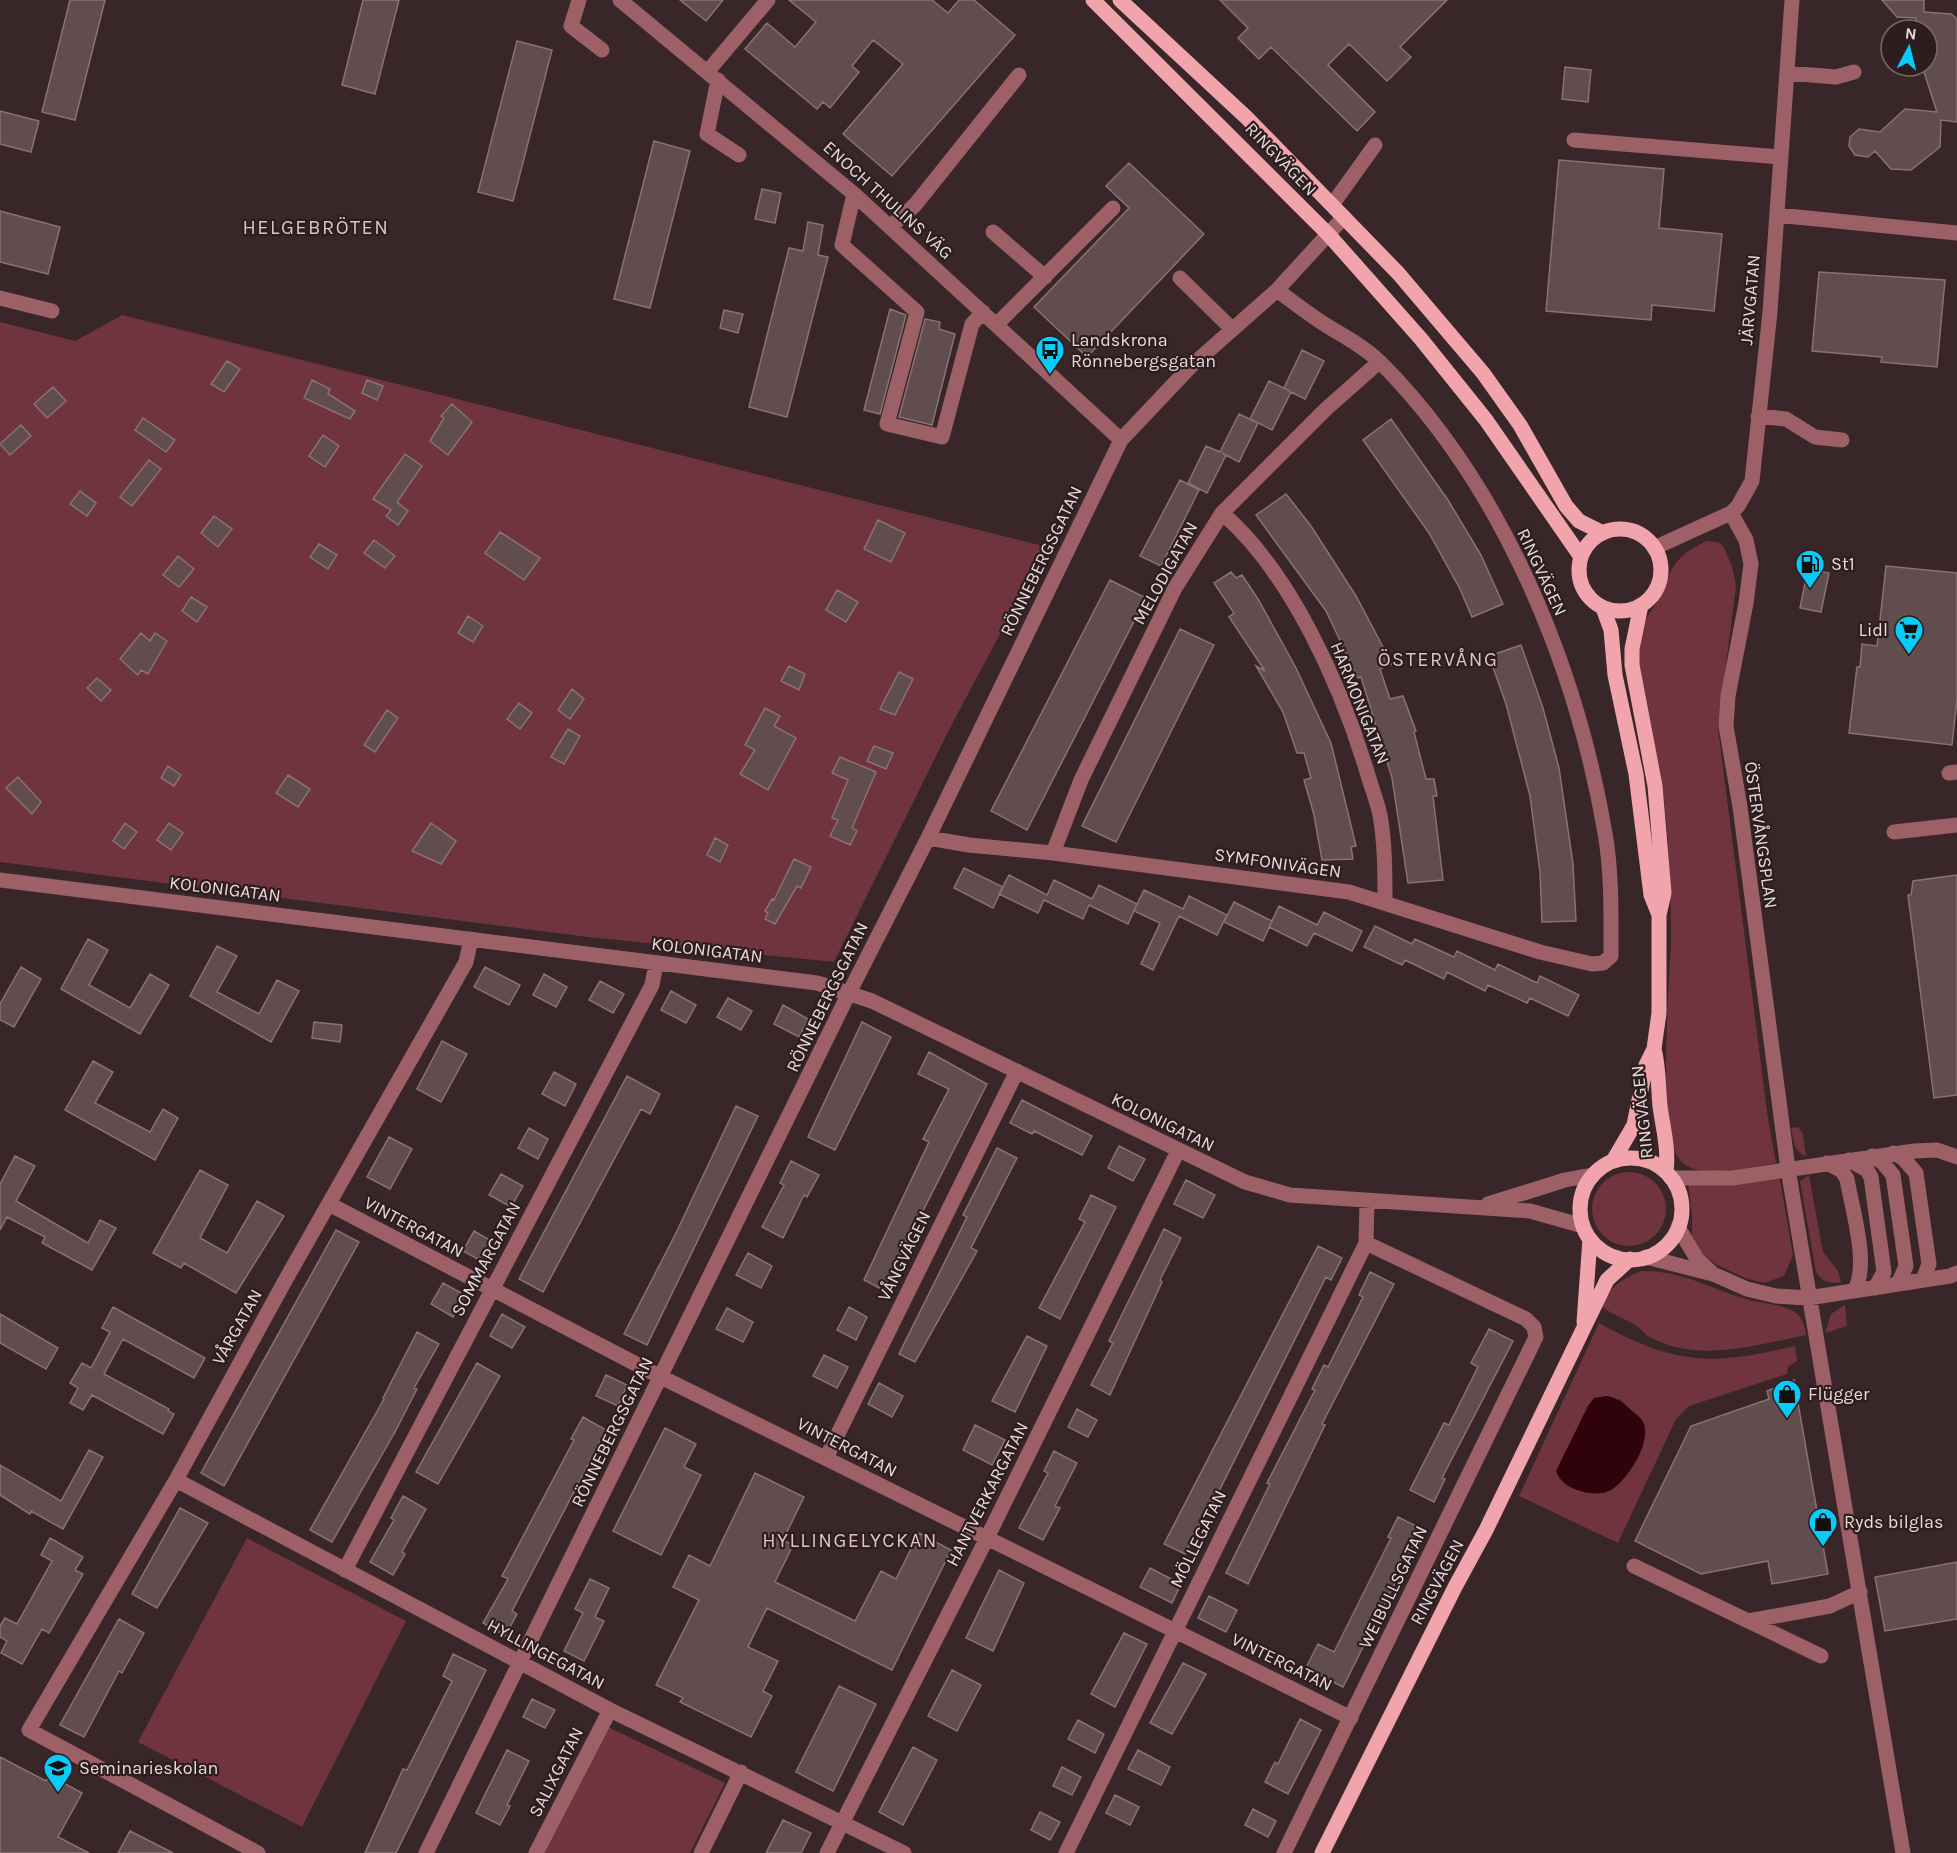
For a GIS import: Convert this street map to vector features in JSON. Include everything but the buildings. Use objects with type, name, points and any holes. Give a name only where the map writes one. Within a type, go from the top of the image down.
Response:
[{"type":"main road","name":"RINGVÄGEN","points":[[1093,0],[1328,234],[1455,379],[1581,557],[1578,570],[1584,590],[1603,608],[1611,630],[1615,675],[1636,774],[1651,895],[1659,915]]},
{"type":"main road","name":"RINGVÄGEN","points":[[1120,0],[1239,111],[1413,290],[1483,373],[1520,425],[1566,506],[1579,521],[1603,533]]},
{"type":"main road","points":[[1581,557],[1589,543],[1603,533],[1627,530],[1643,536],[1654,548]]},
{"type":"main road","name":"RINGVÄGEN","points":[[1584,1328],[1586,1232],[1581,1199],[1592,1175],[1613,1161],[1634,1125],[1646,1065],[1654,1049],[1659,1013],[1659,915],[1664,893],[1659,819],[1632,665],[1632,648],[1641,605],[1652,596],[1660,576],[1660,562],[1654,548]]},
{"type":"main road","points":[[1603,608],[1622,611],[1641,605]]},
{"type":"main road","name":"RINGVÄGEN","points":[[1654,1049],[1659,1067],[1660,1104],[1669,1175]]},
{"type":"main road","name":"RINGVÄGEN","points":[[1322,1853],[1455,1587],[1486,1530],[1606,1280],[1638,1258],[1662,1249],[1678,1227],[1682,1210],[1679,1193],[1669,1175],[1653,1163],[1637,1158],[1613,1161]]},
{"type":"main road","points":[[1586,1232],[1608,1254],[1638,1258]]},
{"type":"street","points":[[579,0],[571,26],[602,50]]},
{"type":"street","name":"ENOCH THULINS VÄG","points":[[620,0],[854,194],[1121,440]]},
{"type":"street","points":[[739,156],[707,134],[713,76],[768,0]]},
{"type":"street","name":"JÄRVGATAN","points":[[1731,513],[1738,506],[1752,481],[1770,312],[1792,0]]},
{"type":"street","points":[[1787,73],[1836,77],[1854,72]]},
{"type":"street","points":[[890,227],[915,205],[1019,75]]},
{"type":"street","points":[[1574,141],[1781,157]]},
{"type":"street","points":[[1332,205],[1375,146]]},
{"type":"street","points":[[854,194],[842,245],[917,312],[887,424],[942,437],[972,324],[983,312]]},
{"type":"street","points":[[996,325],[1113,208]]},
{"type":"street","points":[[1777,215],[1957,233]]},
{"type":"street","name":"RÖNNEBERGSGATAN","points":[[426,1853],[850,991],[928,838],[1121,440],[1190,367],[1277,290],[1344,217]]},
{"type":"street","points":[[993,232],[1045,277]]},
{"type":"street","points":[[1180,278],[1232,328]]},
{"type":"street","name":"RINGVÄGEN","points":[[1277,290],[1379,362],[1412,397],[1450,446],[1492,513],[1525,573],[1572,692],[1605,834],[1611,897],[1611,956]]},
{"type":"street","points":[[0,298],[52,311]]},
{"type":"street","name":"MELODIGATAN","points":[[1053,853],[1081,780],[1176,588],[1222,513],[1326,409],[1379,362]]},
{"type":"street","points":[[1758,416],[1786,419],[1815,437],[1842,440]]},
{"type":"street","name":"HARMONIGATAN","points":[[1222,513],[1240,529],[1263,558],[1313,637],[1334,680],[1356,735],[1379,813],[1386,855],[1385,901]]},
{"type":"street","points":[[1654,548],[1731,513]]},
{"type":"street","name":"ÖSTERVÅNGSPLAN","points":[[1731,513],[1746,540],[1751,564],[1728,696],[1726,726],[1740,807],[1788,1169],[1808,1298],[1864,1613],[1903,1853]]},
{"type":"street","points":[[1894,832],[1957,825]]},
{"type":"street","name":"SYMFONIVÄGEN","points":[[928,838],[1349,892],[1385,901],[1540,952],[1592,964],[1603,963],[1611,956]]},
{"type":"street","name":"KOLONIGATAN","points":[[0,880],[817,983],[850,991],[1245,1182],[1290,1195],[1530,1211],[1586,1232]]},
{"type":"street","name":"VÅRGATAN","points":[[258,1853],[29,1730],[176,1480],[329,1203],[466,962],[471,939]]},
{"type":"street","name":"SOMMARGATAN","points":[[345,1570],[652,985],[656,964]]},
{"type":"street","name":"VÅNGVÄGEN","points":[[826,1458],[1017,1071]]},
{"type":"street","points":[[1669,1175],[1732,1178],[1893,1153],[1937,1150],[1957,1157]]},
{"type":"street","name":"HANTVERKARGATAN","points":[[827,1853],[986,1540],[1178,1151]]},
{"type":"street","points":[[1893,1153],[1903,1158],[1916,1173],[1929,1263],[1923,1280]]},
{"type":"street","points":[[1872,1156],[1882,1162],[1893,1175],[1906,1266],[1898,1284]]},
{"type":"street","points":[[1849,1160],[1867,1170],[1871,1177],[1884,1265],[1884,1272],[1875,1288]]},
{"type":"street","points":[[1827,1163],[1842,1171],[1847,1179],[1862,1266],[1860,1282],[1854,1291]]},
{"type":"street","name":"KOLONIGATAN","points":[[1482,1206],[1565,1180],[1592,1175]]},
{"type":"street","points":[[1366,1243],[1367,1201]]},
{"type":"street","name":"VINTERGATAN","points":[[329,1203],[661,1377],[986,1540],[1350,1718]]},
{"type":"street","points":[[1678,1227],[1697,1259],[1713,1275]]},
{"type":"street","name":"WEIBULLSGATAN","points":[[1284,1853],[1536,1338],[1534,1327],[1526,1319],[1366,1243]]},
{"type":"street","name":"MÖLLEGATAN","points":[[1066,1853],[1366,1243]]},
{"type":"street","points":[[1638,1258],[1713,1275],[1748,1289],[1776,1296],[1808,1298],[1923,1280],[1957,1272]]},
{"type":"street","name":"HYLLINGEGATAN","points":[[176,1480],[610,1710],[904,1853]]},
{"type":"street","points":[[1634,1566],[1821,1656]]},
{"type":"street","points":[[1748,1621],[1830,1606],[1860,1593]]},
{"type":"street","name":"SALIXGATAN","points":[[536,1853],[610,1710]]},
{"type":"street","points":[[701,1853],[741,1772]]},
{"type":"shaded area","points":[[122,315],[1039,545],[1043,553],[950,728],[834,962],[588,937],[0,862],[0,322],[75,341]]},
{"type":"shaded area","points":[[1707,541],[1718,542],[1723,546],[1732,566],[1736,586],[1718,728],[1768,1119],[1776,1163],[1726,1171],[1699,1170],[1688,1167],[1680,1160],[1673,1144],[1668,1120],[1666,1055],[1671,940],[1668,843],[1662,785],[1641,697],[1636,662],[1641,631],[1663,592],[1673,567],[1685,554]]},
{"type":"shaded area","points":[[1799,1127],[1803,1134],[1806,1156],[1795,1147],[1791,1128]]},
{"type":"shaded area","points":[[1622,1172],[1636,1172],[1650,1178],[1660,1188],[1666,1202],[1666,1216],[1660,1230],[1650,1240],[1636,1246],[1622,1246],[1608,1240],[1598,1230],[1592,1216],[1592,1202],[1598,1188],[1608,1178]]},
{"type":"shaded area","points":[[1779,1175],[1793,1255],[1784,1276],[1764,1283],[1748,1279],[1717,1265],[1699,1251],[1692,1237],[1688,1183]]},
{"type":"shaded area","points":[[1809,1175],[1823,1252],[1838,1271],[1841,1282],[1826,1282],[1816,1272],[1800,1181]]},
{"type":"shaded area","points":[[1641,1271],[1685,1277],[1739,1297],[1788,1309],[1801,1318],[1806,1335],[1726,1350],[1686,1349],[1667,1344],[1648,1336],[1634,1324],[1602,1307],[1612,1288]]},
{"type":"shaded area","points":[[1845,1305],[1847,1326],[1825,1333],[1831,1314]]},
{"type":"shaded area","points":[[1599,1323],[1650,1347],[1694,1358],[1740,1357],[1795,1346],[1797,1361],[1788,1367],[1787,1374],[1689,1406],[1676,1419],[1618,1543],[1519,1496]],"holes":[[[1620,1399],[1643,1422],[1645,1431],[1562,1459],[1583,1415]]]},
{"type":"shaded area","points":[[1607,1396],[1619,1401],[1641,1418],[1645,1430],[1644,1439],[1637,1460],[1617,1485],[1604,1493],[1584,1492],[1565,1484],[1556,1471],[1588,1406],[1594,1398]]},
{"type":"shaded area","points":[[247,1538],[406,1621],[302,1827],[138,1742]]},
{"type":"shaded area","points":[[608,1727],[725,1783],[690,1853],[544,1853]]},
{"type":"place","name":"Landskrona Rönnebergsgatan","points":[[1050,376]]},
{"type":"place","name":"St1","points":[[1810,590]]},
{"type":"place","name":"Lidl","points":[[1909,656]]},
{"type":"place","name":"Flügger","points":[[1787,1420]]},
{"type":"place","name":"Ryds bilglas","points":[[1823,1548]]},
{"type":"place","name":"Seminarieskolan","points":[[58,1794]]},
{"type":"district","name":"HELGEBRÖTEN","points":[[316,227]]},
{"type":"district","name":"ÖSTERVÅNG","points":[[1438,659]]},
{"type":"district","name":"HYLLINGELYCKAN","points":[[850,1540]]}]
